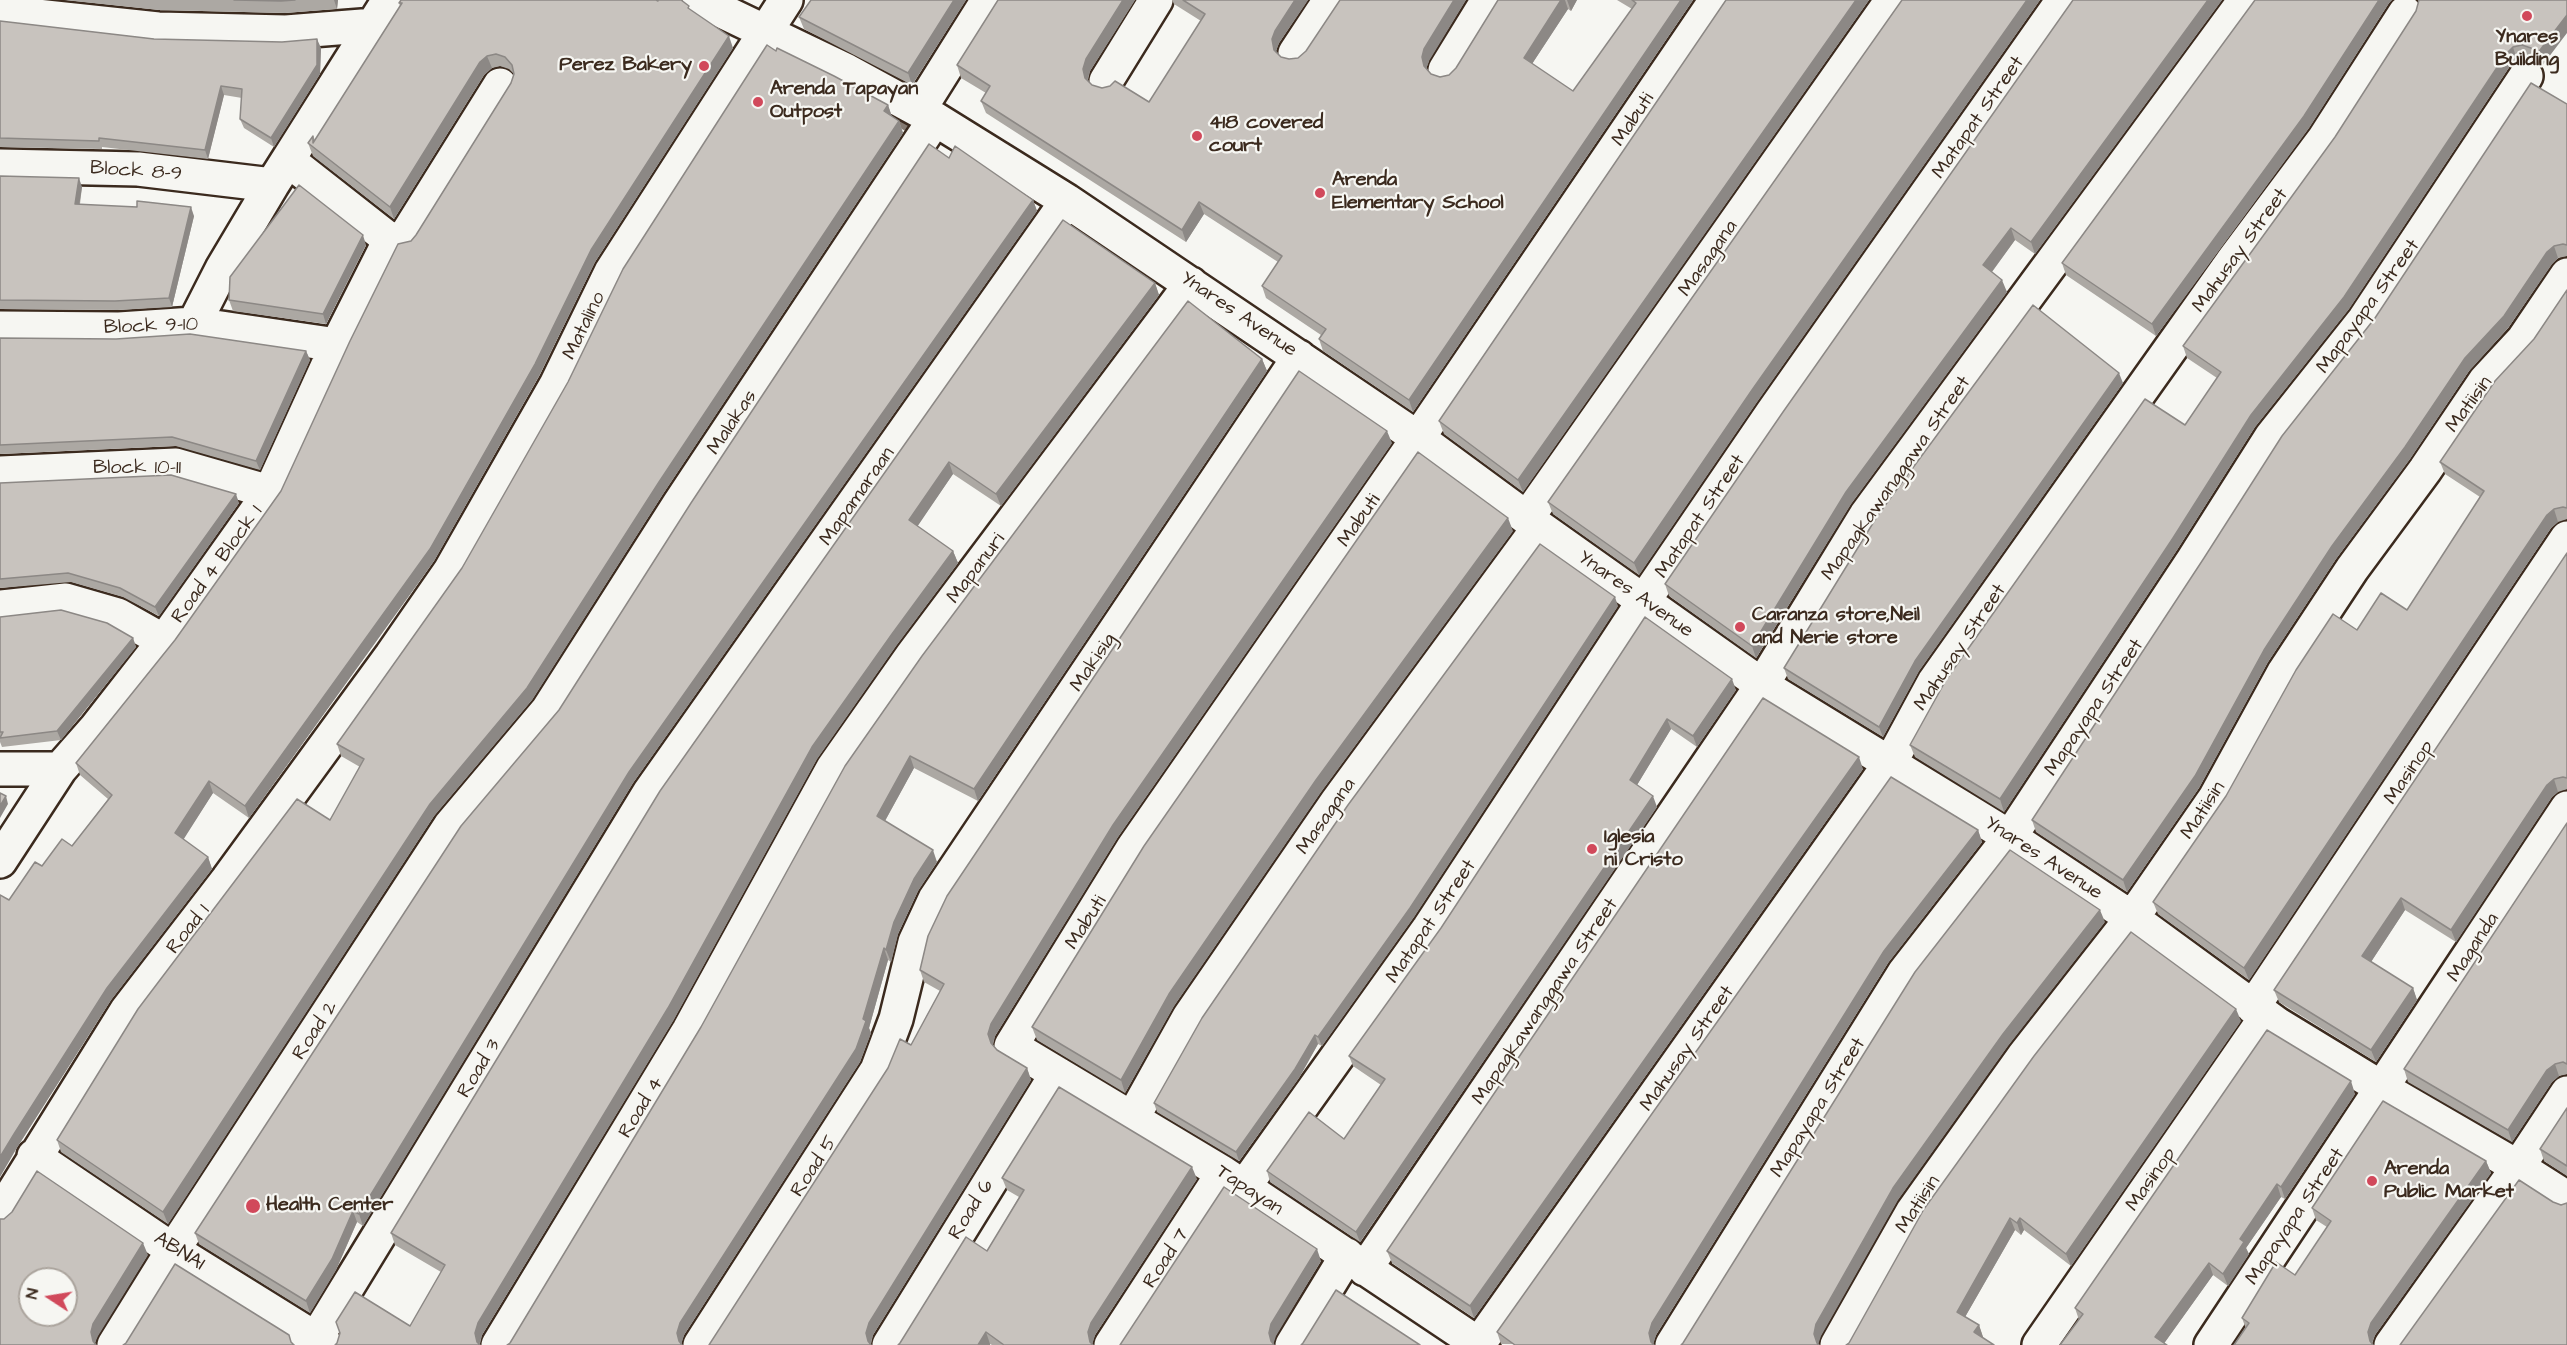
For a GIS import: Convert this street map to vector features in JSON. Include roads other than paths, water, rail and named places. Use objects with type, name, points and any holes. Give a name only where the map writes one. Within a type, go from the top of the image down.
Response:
[{"type":"street","name":"Ynares Avenue","points":[[699,0],[766,31],[927,115],[1067,201],[1418,438],[1643,602],[1762,685],[1889,765],[2010,837],[2132,918],[2259,1012],[2567,1198]]},
{"type":"street","name":"Matalino","points":[[391,656],[450,571],[502,482],[556,385],[611,272],[786,0]]},
{"type":"street","name":"Malakas","points":[[533,728],[927,115],[988,0]]},
{"type":"street","points":[[1106,81],[1156,0]]},
{"type":"street","points":[[1295,53],[1330,0]]},
{"type":"street","points":[[1445,69],[1488,0]]},
{"type":"street","name":"Mabuti","points":[[1011,1046],[1133,848],[1418,438],[1716,0]]},
{"type":"street","name":"Masagana","points":[[1132,1119],[1190,1017],[1892,0]]},
{"type":"street","name":"Matapat Street","points":[[1234,1180],[1429,928],[1643,602],[1772,412],[2063,0]]},
{"type":"street","name":"Mapagkawanggawa Street","points":[[1292,1345],[1356,1262],[1762,685],[1866,515],[2245,0]]},
{"type":"street","points":[[0,12],[158,29],[286,32],[382,13]]},
{"type":"street","points":[[194,324],[222,269],[280,173],[382,13]]},
{"type":"street","name":"Mahusay Street","points":[[1479,1345],[1889,765],[1934,682],[2232,262],[2324,139],[2405,13]]},
{"type":"street","name":"Mapayapa Street","points":[[1672,1345],[1904,973],[2010,837],[2187,570],[2271,437],[2364,320],[2526,76]]},
{"type":"street","points":[[280,173],[390,240],[405,237],[500,85]]},
{"type":"street","name":"Block 8-9","points":[[0,166],[280,173]]},
{"type":"street","name":"Mapamaraan","points":[[649,793],[1067,201]]},
{"type":"street","name":"Road 4 Block 1","points":[[0,861],[60,769],[96,728],[164,641],[270,492],[337,345],[390,240]]},
{"type":"street","name":"Matiisin","points":[[1837,1345],[1912,1211],[2023,1057],[2132,918],[2215,798],[2284,672],[2352,568],[2425,470],[2485,381],[2523,340],[2567,274]]},
{"type":"street","name":"Mapanuri","points":[[780,867],[833,768],[911,657],[1191,284]]},
{"type":"street","name":"Block 9-10","points":[[0,328],[119,329],[194,324],[337,345]]},
{"type":"street","name":"Makisig","points":[[904,977],[915,942],[935,899],[1299,357]]},
{"type":"street","name":"Block 10-11","points":[[0,473],[176,465],[270,492]]},
{"type":"street","name":"Masinop","points":[[2039,1345],[2567,538]]},
{"type":"street","points":[[0,607],[66,600],[118,615],[164,641]]},
{"type":"street","name":"Road 1","points":[[0,1214],[127,1010],[228,879],[391,656]]},
{"type":"street","name":"Road 2","points":[[114,1345],[173,1250],[450,826],[533,728]]},
{"type":"street","points":[[0,769],[60,769]]},
{"type":"street","name":"Road 3","points":[[318,1343],[649,793]]},
{"type":"street","name":"Maganda","points":[[2382,1088],[2567,808]]},
{"type":"street","name":"Road 4","points":[[498,1345],[689,1030],[780,867]]},
{"type":"street","name":"Road 5","points":[[700,1345],[877,1070],[896,1019],[904,977]]},
{"type":"street","name":"Tapayan","points":[[1011,1046],[1234,1180],[1479,1345]]},
{"type":"street","name":"Road 6","points":[[889,1345],[1056,1075]]},
{"type":"street","name":"Mapayapa Street","points":[[2211,1345],[2382,1088]]},
{"type":"street","points":[[2391,1345],[2518,1167],[2567,1093]]},
{"type":"street","name":"ABNAI","points":[[34,1156],[173,1250],[318,1343]]},
{"type":"street","name":"Road 7","points":[[1111,1345],[1234,1180]]},
{"type":"waterway","points":[[879,109],[921,133],[920,136]]},
{"type":"place","name":"Ynares Building","points":[[2527,16]]},
{"type":"place","name":"Perez Bakery","points":[[704,66]]},
{"type":"place","name":"Arenda Tapayan Outpost","points":[[758,102]]},
{"type":"place","name":"418 covered court","points":[[1197,136]]},
{"type":"place","name":"Arenda Elementary School","points":[[1320,193]]},
{"type":"place","name":"Caranza store,Neil and Nerie store","points":[[1740,627]]},
{"type":"place","name":"Iglesia ni Cristo","points":[[1592,849]]},
{"type":"place","name":"Arenda Public Market","points":[[2372,1181]]},
{"type":"place","name":"Health Center","points":[[253,1206]]}]
